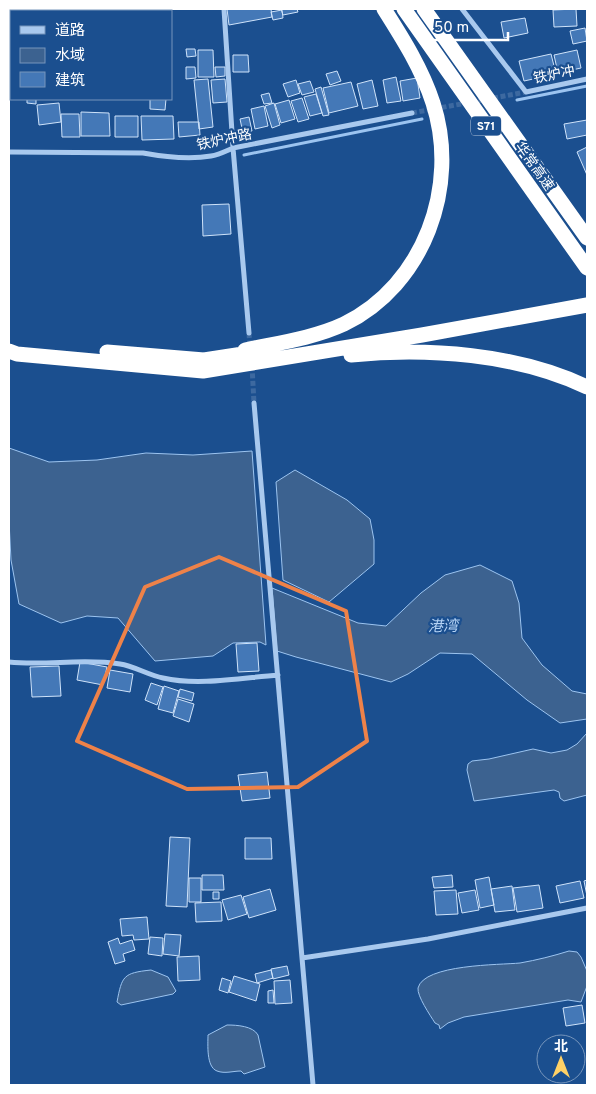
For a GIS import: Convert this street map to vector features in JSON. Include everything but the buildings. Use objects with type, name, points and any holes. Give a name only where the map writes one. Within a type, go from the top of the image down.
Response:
[{"type":"highway","points":[[203,365],[322,333],[345,324],[368,309],[392,288],[410,266],[424,242],[435,214],[441,188],[442,160],[440,133],[434,104],[423,78],[407,44],[384,9]]},
{"type":"highway","name":"华常高速","points":[[404,9],[587,268]]},
{"type":"highway","name":"华常高速","points":[[424,9],[587,238]]},
{"type":"highway","points":[[501,116],[557,183],[587,224]]},
{"type":"highway","points":[[203,365],[587,295]]},
{"type":"highway","points":[[9,342],[19,345],[203,365],[422,335],[587,305]]},
{"type":"highway","points":[[9,351],[17,354],[203,365],[361,354],[451,354],[498,360],[542,370],[587,387]]},
{"type":"street","points":[[224,9],[233,148],[250,333]]},
{"type":"street","name":"铁炉冲","points":[[462,9],[526,92],[587,79]]},
{"type":"street","name":"铁炉冲路","points":[[9,152],[143,153],[183,158],[211,156],[233,148],[412,113]]},
{"type":"street","points":[[254,403],[312,1085]]},
{"type":"street","points":[[9,662],[26,664],[73,661],[121,664],[163,678],[189,682],[278,675]]},
{"type":"street","points":[[302,958],[428,939],[587,908]]},
{"type":"highlighted area","points":[[219,557],[346,611],[367,741],[298,787],[187,789],[77,741],[145,587]]},
{"type":"water","points":[[9,448],[49,462],[97,460],[146,453],[193,455],[252,451],[266,645],[260,642],[233,643],[213,656],[155,661],[118,618],[87,616],[61,623],[19,604],[11,560]]},
{"type":"water","points":[[295,470],[347,500],[370,519],[374,540],[374,564],[329,602],[283,580],[276,482]]},
{"type":"water","name":"港湾","points":[[480,565],[512,581],[519,603],[522,638],[542,665],[572,691],[587,694],[587,719],[560,723],[527,700],[472,654],[440,653],[408,674],[391,682],[277,651],[272,588],[358,623],[386,626],[421,593],[445,575]]},
{"type":"water","points":[[587,733],[587,795],[564,801],[560,798],[559,792],[554,790],[474,801],[467,770],[468,764],[472,761],[533,749],[551,753],[567,750],[577,744]]},
{"type":"water","points":[[569,951],[577,952],[587,971],[587,986],[581,1002],[568,1000],[464,1017],[448,1023],[440,1029],[439,1025],[435,1023],[427,1011],[418,991],[423,980],[448,970],[481,965],[520,963]]},
{"type":"water","points":[[151,970],[168,977],[176,991],[173,994],[121,1005],[117,1002],[120,986],[125,977]]},
{"type":"water","points":[[227,1025],[244,1027],[256,1032],[265,1067],[244,1074],[241,1071],[223,1072],[213,1069],[208,1055],[208,1035]]},
{"type":"waterway","points":[[517,100],[587,86]]},
{"type":"waterway","points":[[244,155],[422,119]]},
{"type":"tunnel","points":[[412,113],[526,92]]},
{"type":"tunnel","points":[[249,333],[250,347]]},
{"type":"tunnel","points":[[252,366],[254,403]]}]
